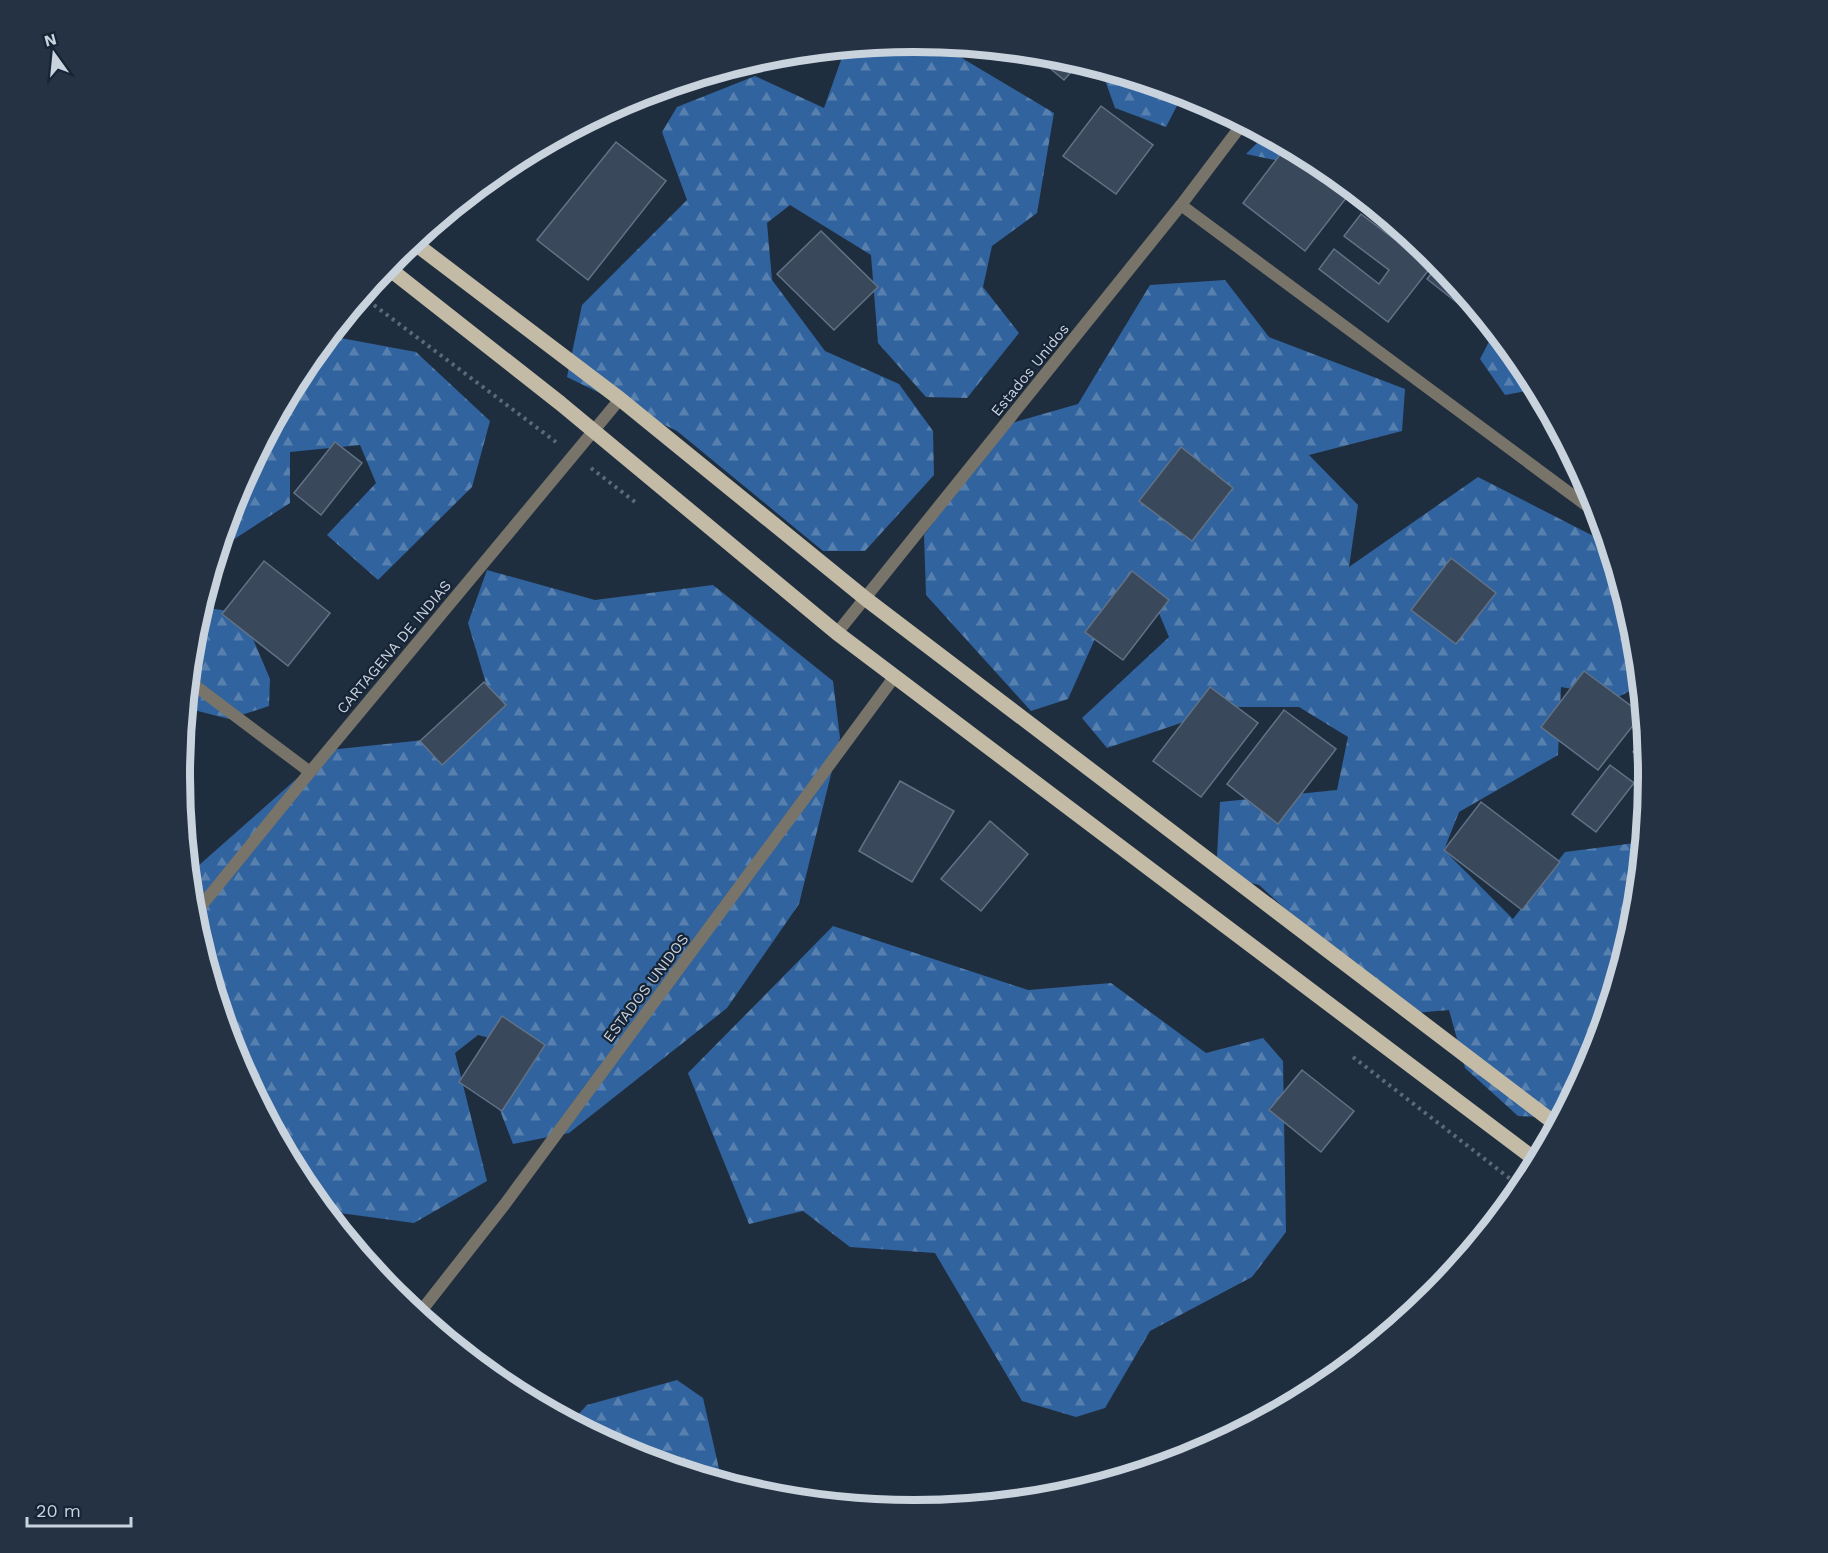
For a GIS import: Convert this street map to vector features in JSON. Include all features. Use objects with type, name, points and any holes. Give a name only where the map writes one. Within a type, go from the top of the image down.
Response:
[{"type":"main road","points":[[420,248],[620,399],[866,599],[1551,1120]]},
{"type":"main road","points":[[394,273],[594,431],[837,633],[1530,1156]]},
{"type":"street","name":"Estados Unidos","points":[[837,633],[1181,205],[1238,129]]},
{"type":"street","points":[[1181,205],[1585,504]]},
{"type":"street","name":"CARTAGENA DE INDIAS","points":[[202,905],[310,771],[620,399]]},
{"type":"street","name":"ESTADOS UNIDOS","points":[[423,1308],[505,1204],[895,676]]},
{"type":"street","points":[[196,686],[310,771]]},
{"type":"green space","points":[[914,52],[955,54],[1054,113],[1037,213],[992,246],[983,287],[1019,333],[967,398],[926,397],[878,343],[871,255],[790,205],[767,223],[772,280],[825,351],[899,384],[933,431],[934,475],[865,551],[823,551],[677,431],[567,377],[582,305],[687,200],[662,132],[677,107],[755,76],[824,108],[842,57]]},
{"type":"green space","points":[[1104,78],[1178,103],[1166,127],[1115,108]]},
{"type":"green space","points":[[1260,140],[1301,165],[1246,154]]},
{"type":"green space","points":[[1225,280],[1269,337],[1405,389],[1402,431],[1309,455],[1358,505],[1349,567],[1478,477],[1598,538],[1624,635],[1633,690],[1618,697],[1561,687],[1558,755],[1459,812],[1444,850],[1513,919],[1565,852],[1634,843],[1624,918],[1600,1009],[1583,1054],[1552,1118],[1518,1116],[1465,1068],[1449,1010],[1402,1014],[1259,885],[1216,874],[1220,802],[1337,790],[1348,737],[1299,707],[1228,707],[1107,748],[1082,718],[1169,637],[1158,611],[1103,621],[1068,699],[1031,711],[926,595],[924,535],[1005,425],[1078,404],[1150,285]]},
{"type":"green space","points":[[339,338],[416,352],[490,421],[472,487],[378,580],[327,535],[376,483],[360,445],[290,452],[290,503],[228,543],[245,499],[287,414]]},
{"type":"green space","points":[[1490,339],[1526,391],[1505,395],[1480,359]]},
{"type":"green space","points":[[487,570],[595,600],[713,585],[833,681],[840,738],[799,904],[727,1008],[569,1133],[513,1144],[494,1095],[528,1048],[478,1035],[455,1053],[487,1181],[414,1223],[337,1213],[312,1179],[287,1138],[245,1054],[228,1009],[215,964],[196,868],[329,750],[443,738],[490,697],[468,623]]},
{"type":"green space","points":[[210,608],[242,613],[270,679],[269,706],[229,719],[194,710],[196,682]]},
{"type":"green space","points":[[833,926],[1028,990],[1111,983],[1206,1053],[1263,1038],[1283,1061],[1286,1232],[1252,1277],[1150,1331],[1105,1408],[1076,1417],[1022,1401],[935,1253],[850,1247],[803,1211],[749,1224],[688,1073]]},
{"type":"green space","points":[[677,1380],[703,1398],[720,1474],[637,1445],[576,1417],[587,1405]]},
{"type":"building","points":[[1046,65],[1073,70],[1064,80]]},
{"type":"building","points":[[1101,106],[1153,145],[1116,194],[1063,156]]},
{"type":"building","points":[[616,142],[666,181],[588,280],[537,240]]},
{"type":"building","points":[[1282,153],[1347,197],[1305,251],[1243,203]]},
{"type":"building","points":[[1361,214],[1416,256],[1430,269],[1388,322],[1319,269],[1334,249],[1379,284],[1389,270],[1344,236]]},
{"type":"building","points":[[821,231],[878,287],[834,330],[777,274]]},
{"type":"building","points":[[1433,272],[1468,311],[1427,279]]},
{"type":"building","points":[[335,442],[362,463],[321,515],[294,493]]},
{"type":"building","points":[[1181,447],[1233,488],[1192,541],[1139,501]]},
{"type":"building","points":[[1451,558],[1496,593],[1456,644],[1411,610]]},
{"type":"building","points":[[264,561],[330,613],[288,666],[222,614]]},
{"type":"building","points":[[1132,571],[1169,600],[1123,660],[1085,632]]},
{"type":"building","points":[[1584,671],[1634,708],[1635,722],[1598,770],[1541,727]]},
{"type":"building","points":[[484,682],[506,705],[442,765],[420,741]]},
{"type":"building","points":[[1210,687],[1258,723],[1201,797],[1153,761]]},
{"type":"building","points":[[1284,710],[1336,749],[1278,824],[1227,784]]},
{"type":"building","points":[[1610,765],[1634,783],[1596,832],[1572,814]]},
{"type":"building","points":[[900,781],[954,811],[912,882],[859,851]]},
{"type":"building","points":[[1481,802],[1560,862],[1522,910],[1444,850]]},
{"type":"building","points":[[990,821],[1028,854],[981,911],[941,879]]},
{"type":"building","points":[[502,1016],[545,1045],[502,1111],[459,1082]]},
{"type":"building","points":[[1302,1070],[1354,1111],[1321,1152],[1269,1110]]}]
